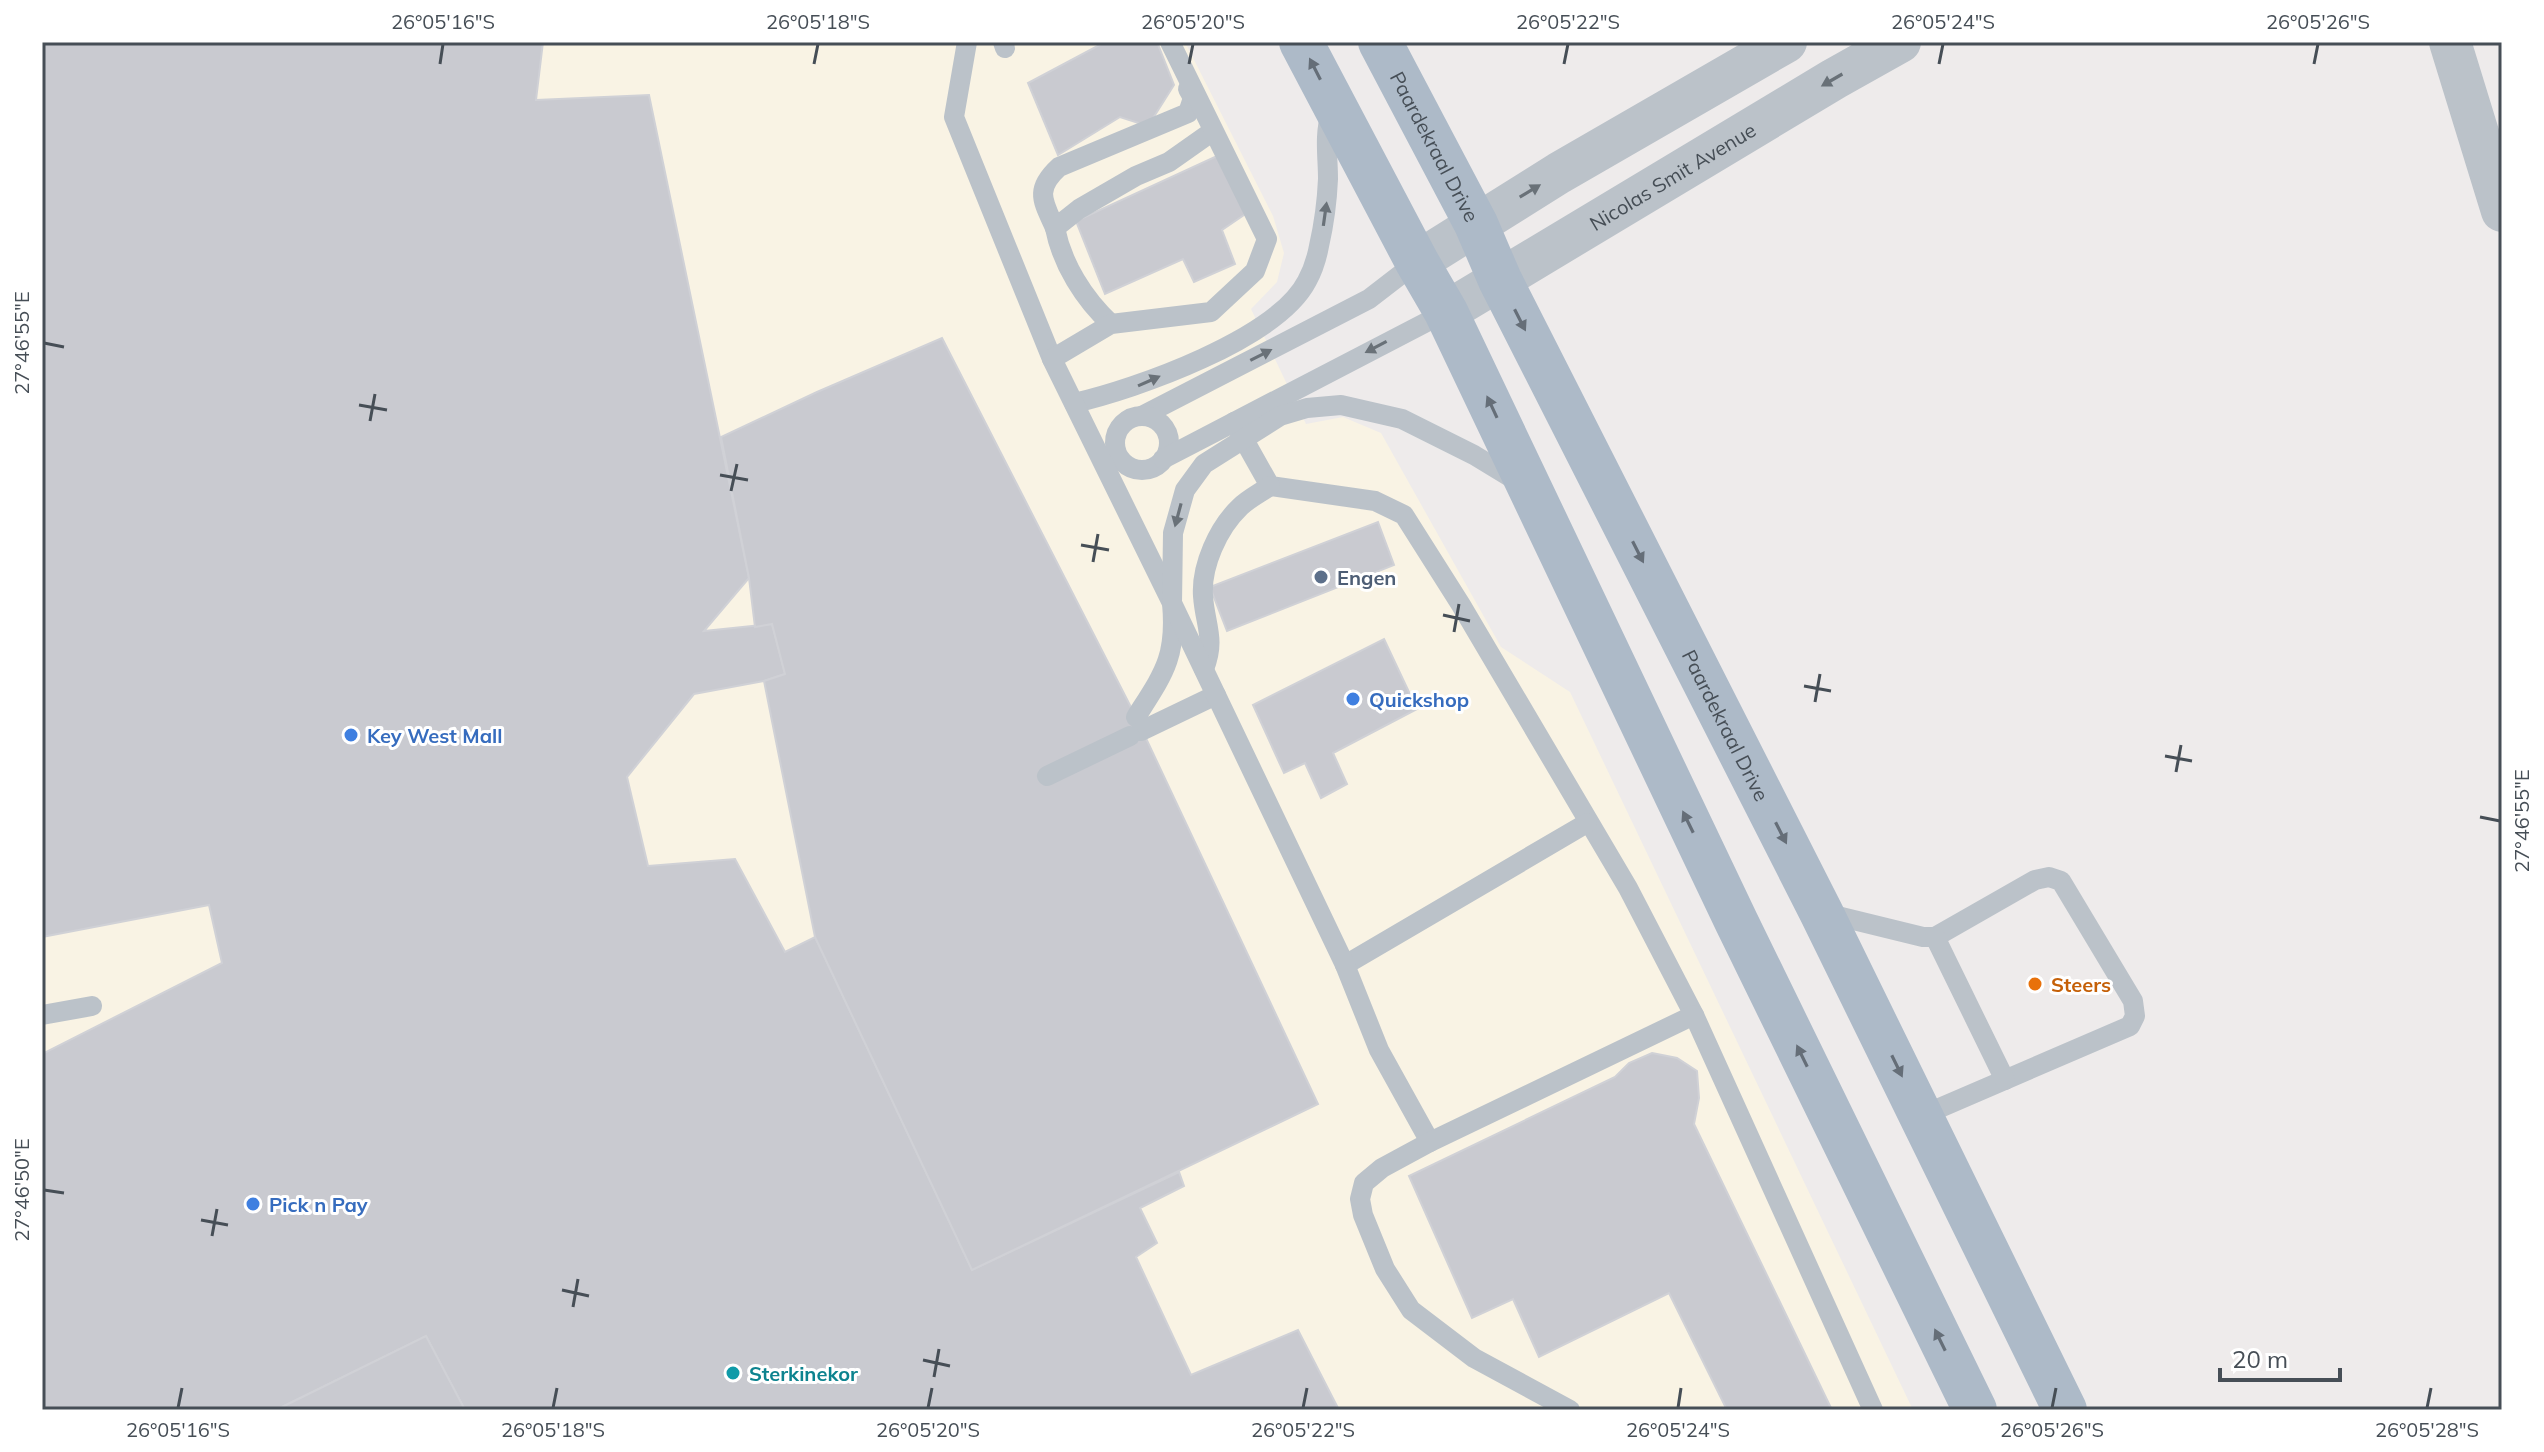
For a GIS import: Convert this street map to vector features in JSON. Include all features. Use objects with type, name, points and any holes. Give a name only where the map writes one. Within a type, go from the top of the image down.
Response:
[{"type":"main road","points":[[1301,42],[1333,107],[1446,312],[1736,921],[1975,1410]]},
{"type":"main road","name":"Paardekraal Drive","points":[[1380,42],[1476,224],[1500,280],[1821,912],[2065,1410]]},
{"type":"street","points":[[1417,262],[1476,224],[1786,42]]},
{"type":"street","name":"Nicolas Smit Avenue","points":[[1446,312],[1900,42]]},
{"type":"street","points":[[2450,42],[2502,211]]},
{"type":"lane","points":[[967,42],[954,117],[1052,359],[1074,403],[1110,456],[1172,603],[1345,965],[1379,1050],[1430,1142]]},
{"type":"lane","points":[[1052,359],[1111,324],[1211,312],[1255,271],[1267,239],[1168,42]]},
{"type":"lane","points":[[1111,324],[1087,299],[1059,248],[1055,228],[1043,202],[1042,189],[1059,167],[1188,113],[1193,98],[1168,42]]},
{"type":"lane","points":[[1074,403],[1138,386],[1239,341],[1292,300],[1307,282],[1319,249],[1326,209],[1327,127],[1333,107]]},
{"type":"lane","points":[[1055,228],[1079,209],[1136,176],[1169,162],[1213,131]]},
{"type":"lane","points":[[1110,456],[1119,427],[1128,420],[1142,416],[1369,299],[1417,262]]},
{"type":"lane","points":[[1136,728],[1170,659],[1174,627],[1173,533],[1185,490],[1204,464],[1239,430],[1446,312]]},
{"type":"lane","points":[[1136,469],[1148,469],[1163,459],[1280,416],[1307,408],[1341,405],[1402,419],[1530,489]]},
{"type":"lane","points":[[1142,416],[1151,418],[1165,429],[1168,447],[1163,459]]},
{"type":"lane","points":[[1239,430],[1270,486]]},
{"type":"lane","points":[[1110,456],[1136,469],[1165,470],[1204,464]]},
{"type":"lane","points":[[1204,669],[1210,653],[1209,625],[1203,596],[1210,558],[1227,520],[1242,505],[1270,486],[1375,501],[1404,515],[1461,605],[1628,888],[1694,1015],[1873,1410]]},
{"type":"lane","points":[[1047,776],[1136,728],[1216,695]]},
{"type":"lane","points":[[1345,965],[1587,823]]},
{"type":"lane","points":[[1821,912],[1923,937],[1935,937],[2035,880],[2049,877],[2061,881],[2133,1001],[2135,1016],[2130,1026],[1921,1116]]},
{"type":"lane","points":[[1935,937],[2005,1080]]},
{"type":"lane","points":[[42,1015],[92,1006]]},
{"type":"lane","points":[[1570,1410],[1474,1358],[1411,1310],[1385,1269],[1363,1215],[1360,1199],[1364,1183],[1382,1168],[1430,1142],[1694,1015]]},
{"type":"shaded area","points":[[42,42],[1185,42],[1273,216],[1284,253],[1277,282],[1251,309],[1306,424],[1343,417],[1381,433],[1501,647],[1570,692],[1913,1410],[42,1410]]},
{"type":"building","name":"Key West Mall","points":[[42,42],[543,42],[536,100],[649,95],[749,578],[704,631],[772,624],[785,674],[694,694],[627,777],[648,866],[735,859],[785,952],[815,937],[972,1270],[1179,1172],[1184,1186],[1140,1208],[1157,1243],[1136,1257],[1191,1375],[1298,1330],[1339,1410],[465,1410],[426,1336],[276,1410],[42,1410],[42,1054],[222,963],[209,905],[42,937]]},
{"type":"building","points":[[1105,42],[1157,42],[1174,85],[1148,126],[1120,117],[1058,155],[1028,83]]},
{"type":"building","points":[[1219,155],[1247,213],[1222,230],[1235,264],[1194,282],[1183,259],[1105,294],[1076,221]]},
{"type":"building","points":[[942,338],[1136,717],[1318,1104],[972,1270],[815,937],[764,681],[785,674],[772,624],[755,627],[749,578],[721,437]]},
{"type":"building","points":[[1378,522],[1394,565],[1227,631],[1210,587]]},
{"type":"building","points":[[1384,639],[1417,709],[1333,753],[1347,784],[1321,798],[1305,763],[1284,773],[1253,705]]},
{"type":"building","points":[[1652,1053],[1677,1058],[1697,1071],[1699,1098],[1694,1124],[1832,1410],[1727,1410],[1669,1293],[1539,1357],[1513,1299],[1472,1318],[1409,1176],[1615,1077],[1629,1063]]},
{"type":"building","points":[[426,1336],[465,1410],[276,1410]]},
{"type":"place","name":"Engen","points":[[1321,577]]},
{"type":"place","name":"Quickshop","points":[[1353,699]]},
{"type":"place","name":"Key West Mall","points":[[351,735]]},
{"type":"place","name":"Steers","points":[[2035,984]]},
{"type":"place","name":"Pick n Pay","points":[[253,1204]]},
{"type":"place","name":"Sterkinekor","points":[[733,1373]]}]
